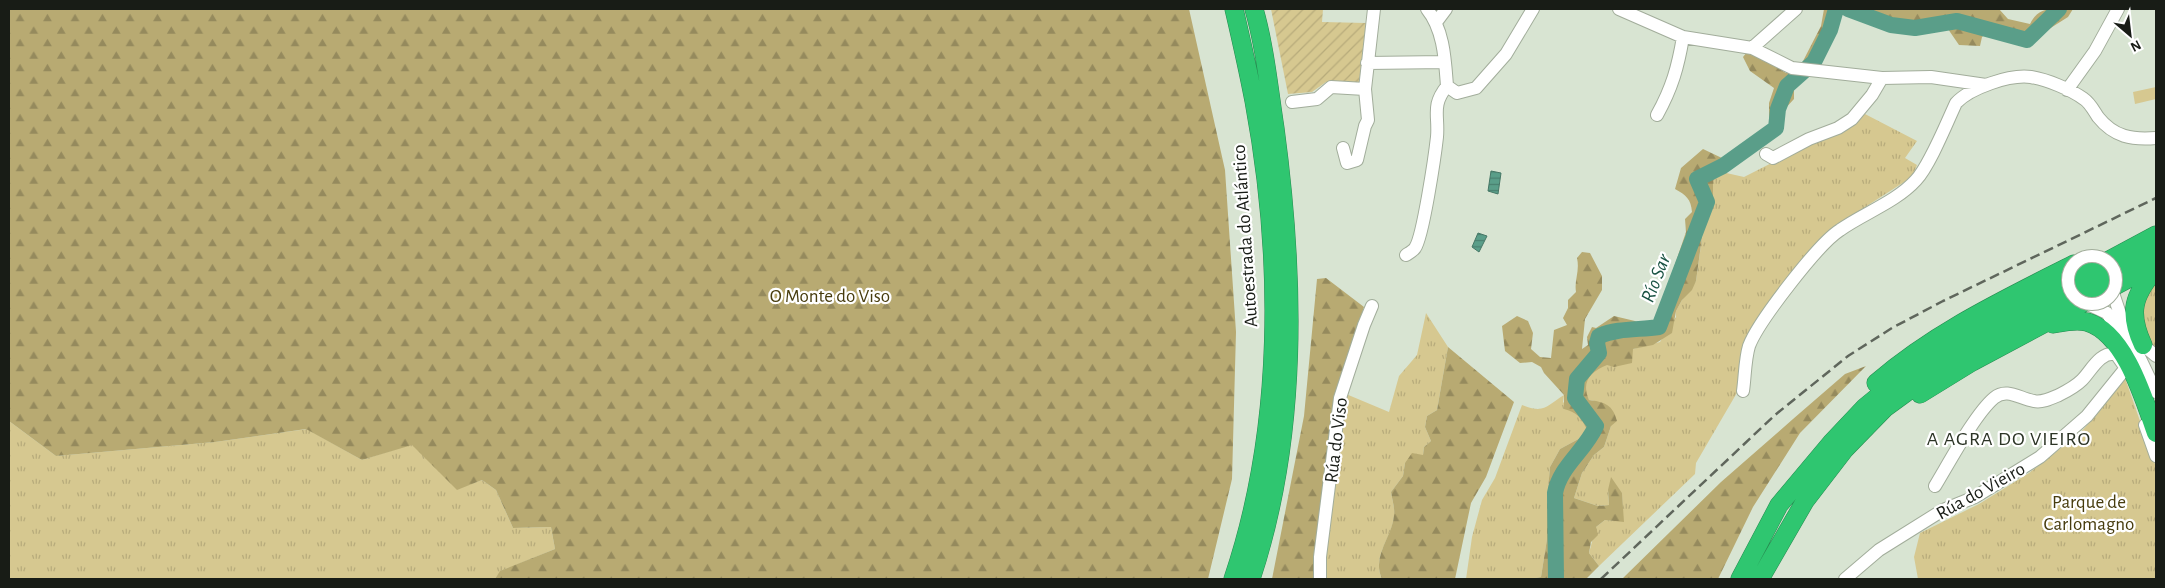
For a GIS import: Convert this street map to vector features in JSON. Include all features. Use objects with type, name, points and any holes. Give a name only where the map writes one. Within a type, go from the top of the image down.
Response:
[{"type":"highway","name":"Autoestrada do Atlántico","points":[[1233,579],[1258,484],[1266,436],[1273,326],[1266,189],[1254,102],[1234,9]]},
{"type":"highway","name":"Autoestrada do Atlántico","points":[[1251,579],[1275,485],[1287,380],[1289,324],[1283,187],[1256,14]]},
{"type":"highway","points":[[2091,256],[2156,221]]},
{"type":"highway","points":[[1779,505],[1830,443],[1865,407],[1898,380],[1968,335],[2156,234]]},
{"type":"highway","points":[[1760,579],[1805,501],[1845,449],[1885,408],[1955,357],[2156,249]]},
{"type":"highway","points":[[1740,579],[1795,473],[1827,433],[1863,394],[1903,360],[2003,300],[2074,264]]},
{"type":"highway","points":[[1845,449],[1910,400],[1972,362],[2156,264]]},
{"type":"highway","points":[[2142,352],[2135,329],[2134,308],[2137,294],[2156,269]]},
{"type":"highway","points":[[2040,326],[2073,320],[2097,326],[2110,336],[2134,376],[2156,433]]},
{"type":"street","points":[[1343,148],[1347,163],[1357,160],[1364,126],[1368,120],[1365,90],[1374,9]]},
{"type":"street","points":[[1406,256],[1415,248],[1420,236],[1435,157],[1438,130],[1435,108],[1440,95],[1447,86],[1445,62],[1437,21],[1427,9]]},
{"type":"street","points":[[1437,21],[1446,9]]},
{"type":"street","points":[[1447,86],[1456,93],[1476,88],[1506,54],[1533,9]]},
{"type":"street","points":[[1619,9],[1683,36],[1752,48],[1786,66],[1882,78],[1931,77],[1986,86]]},
{"type":"street","points":[[1752,48],[1796,9]]},
{"type":"street","points":[[2067,90],[2095,51],[2118,9]]},
{"type":"street","points":[[1657,115],[1670,92],[1683,36]]},
{"type":"street","points":[[1367,63],[1445,62]]},
{"type":"street","points":[[1743,391],[1750,346],[1768,316],[1817,250],[1838,230],[1893,198],[1916,180],[1956,102],[1962,96],[1986,86],[2028,77],[2042,80],[2085,99],[2105,126],[2113,132],[2138,139],[2156,138]]},
{"type":"street","points":[[1766,154],[1773,158],[1809,139],[1838,128],[1858,114],[1882,78]]},
{"type":"street","points":[[1292,102],[1317,99],[1332,87],[1365,90]]},
{"type":"street","points":[[2156,378],[2142,352],[2123,324],[2113,294],[2117,279],[2115,272],[2105,260],[2091,256],[2074,264],[2068,278],[2068,286],[2076,299],[2107,313],[2142,352],[2156,392]]},
{"type":"street","points":[[2090,305],[2103,302],[2113,294]]},
{"type":"street","name":"Rúa do Viso","points":[[1320,579],[1320,556],[1337,410],[1345,378],[1372,306]]},
{"type":"street","points":[[2142,352],[2147,388],[2156,417]]},
{"type":"street","points":[[1934,486],[1981,414],[1995,397],[2002,393],[2010,393],[2035,401],[2051,398],[2068,391],[2081,381],[2097,362],[2112,353],[2116,354],[2126,369],[2156,454]]},
{"type":"street","name":"Rúa do Vieiro","points":[[1845,579],[1879,550],[1943,510],[1975,497],[2040,457],[2087,416],[2126,369]]},
{"type":"green space","name":"O Monte do Viso","points":[[9,9],[1189,9],[1225,170],[1236,332],[1232,479],[1208,579],[495,579],[500,571],[555,549],[551,527],[513,528],[496,490],[482,480],[457,490],[412,445],[362,460],[306,429],[215,442],[56,456],[9,421]]},
{"type":"green space","points":[[1271,9],[1323,9],[1322,22],[1366,23],[1359,83],[1326,82],[1312,92],[1288,94]]},
{"type":"green space","points":[[1824,9],[1839,9],[1832,32],[1823,52],[1811,70],[1794,86],[1794,99],[1782,112],[1780,131],[1776,137],[1722,172],[1713,181],[1713,201],[1703,230],[1696,281],[1692,290],[1682,300],[1676,311],[1672,333],[1653,345],[1633,349],[1632,363],[1614,367],[1607,365],[1592,374],[1587,383],[1586,388],[1589,400],[1608,405],[1617,421],[1611,426],[1604,447],[1594,455],[1582,473],[1574,498],[1598,506],[1609,505],[1608,490],[1611,477],[1622,493],[1624,522],[1605,520],[1596,527],[1598,535],[1591,542],[1589,553],[1599,566],[1586,579],[1530,579],[1541,577],[1547,539],[1547,501],[1550,467],[1560,449],[1584,436],[1586,428],[1578,416],[1564,409],[1564,395],[1541,367],[1532,362],[1520,363],[1505,351],[1502,326],[1517,316],[1528,321],[1533,333],[1531,349],[1540,357],[1551,358],[1554,330],[1567,325],[1563,318],[1568,308],[1568,300],[1576,292],[1577,258],[1582,252],[1590,253],[1602,276],[1602,290],[1585,319],[1582,349],[1588,345],[1587,337],[1592,327],[1596,328],[1614,316],[1635,321],[1642,326],[1655,323],[1686,232],[1685,219],[1692,212],[1687,198],[1675,189],[1681,168],[1703,149],[1724,159],[1754,139],[1769,124],[1769,103],[1774,88],[1750,71],[1743,57],[1747,52],[1752,52],[1786,73],[1802,63],[1821,26]]},
{"type":"green space","points":[[1839,9],[1999,9],[2008,19],[2030,24],[2038,14],[2048,9],[2073,9],[2068,17],[2027,43],[1987,33],[1982,37],[1980,46],[1959,45],[1948,29],[1915,31],[1890,28]]},
{"type":"green space","points":[[2156,87],[2156,99],[2135,104],[2133,92]]},
{"type":"green space","points":[[1865,114],[1917,141],[1905,158],[1917,165],[1912,177],[1834,227],[1763,314],[1738,391],[1696,463],[1695,474],[1599,566],[1589,553],[1596,527],[1605,520],[1623,521],[1622,493],[1608,490],[1609,505],[1598,506],[1574,498],[1582,473],[1594,455],[1604,447],[1611,426],[1595,401],[1589,400],[1584,390],[1587,378],[1596,370],[1633,349],[1660,342],[1676,317],[1676,311],[1682,300],[1696,281],[1703,231],[1713,201],[1713,181],[1722,172],[1744,177]]},
{"type":"green space","points":[[1326,278],[1364,307],[1334,401],[1315,579],[1272,579],[1304,416],[1317,279]]},
{"type":"green space","points":[[2156,278],[2156,347],[2148,341],[2140,303]]},
{"type":"green space","points":[[1426,313],[1448,347],[1437,410],[1427,416],[1425,427],[1431,441],[1424,447],[1423,455],[1405,463],[1403,476],[1391,492],[1394,515],[1379,562],[1379,571],[1382,579],[1323,579],[1346,394],[1389,412],[1399,376],[1417,355]]},
{"type":"green space","points":[[1448,347],[1514,402],[1486,477],[1471,503],[1455,579],[1382,579],[1379,571],[1379,562],[1394,515],[1391,492],[1403,476],[1405,463],[1412,453],[1423,455],[1424,447],[1431,441],[1425,427],[1427,416],[1437,410]]},
{"type":"green space","points":[[1866,366],[1800,433],[1753,507],[1718,579],[1622,579],[1721,482],[1793,419],[1845,374]]},
{"type":"green space","name":"Parque de Carlomagno","points":[[2124,375],[2156,467],[2156,579],[1918,579],[1914,557],[1920,533],[1979,504],[2029,473],[2080,433],[2099,412],[2121,376]]},
{"type":"green space","points":[[1564,395],[1563,402],[1582,419],[1586,428],[1584,436],[1560,449],[1550,467],[1547,501],[1547,539],[1541,577],[1530,579],[1466,579],[1472,537],[1482,500],[1495,478],[1522,405],[1541,409]]},
{"type":"green space","points":[[9,421],[56,456],[215,442],[307,429],[362,460],[412,444],[457,489],[482,480],[496,490],[513,528],[551,527],[555,549],[501,571],[495,579],[9,579]]},
{"type":"water","points":[[1491,171],[1501,173],[1498,194],[1488,191]]},
{"type":"water","points":[[1478,233],[1487,236],[1479,252],[1472,247]]},
{"type":"waterway","name":"Río Sar","points":[[1556,579],[1555,493],[1562,475],[1596,426],[1575,398],[1577,379],[1599,353],[1597,343],[1599,336],[1621,330],[1659,327],[1707,202],[1697,179],[1723,166],[1776,128],[1778,109],[1787,86],[1814,62],[1830,30],[1836,9]]},
{"type":"waterway","name":"Río Sar","points":[[1848,9],[1891,25],[1915,28],[1957,21],[2027,40],[2059,9]]},
{"type":"railway","points":[[1601,579],[1775,415],[1848,356],[1892,328],[1943,301],[2156,198]]},
{"type":"district","name":"A AGRA DO VIEIRO","points":[[2009,438]]}]
